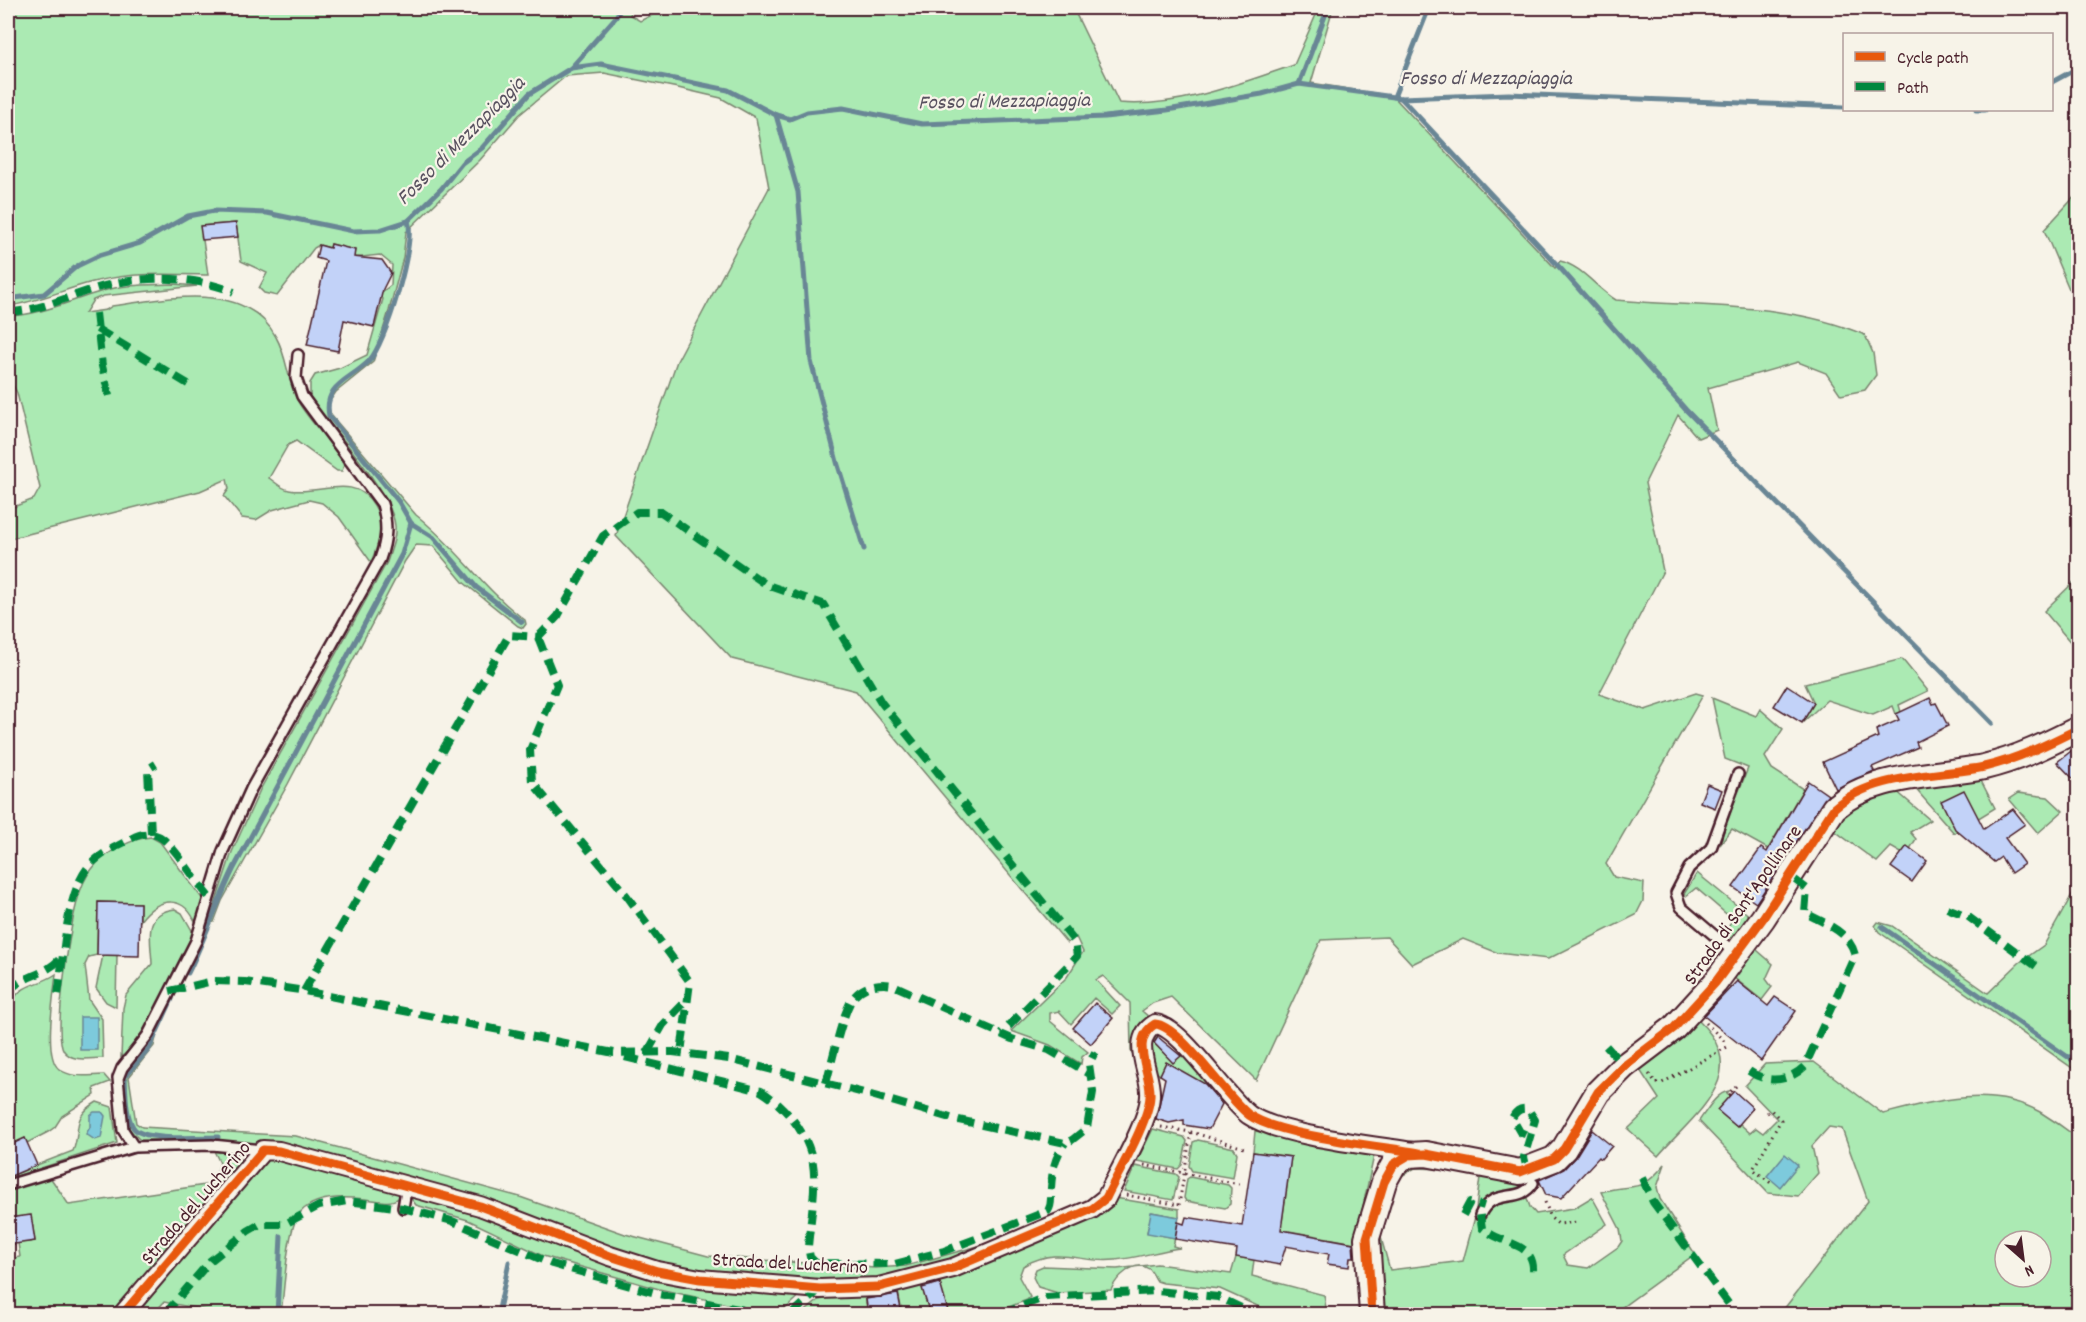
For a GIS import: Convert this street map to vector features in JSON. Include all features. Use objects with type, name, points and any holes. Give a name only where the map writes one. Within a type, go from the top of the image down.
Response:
[{"type":"street","name":"Strada di Sant'Apollinare","points":[[1419,1153],[1520,1172],[1549,1162],[1564,1149],[1592,1100],[1606,1083],[1692,1010],[1763,918],[1834,808],[1859,792],[1883,784],[2002,762],[2038,750],[2079,729]]},
{"type":"street","name":"Strada del Lucherino","points":[[123,1314],[263,1150],[279,1151],[407,1184],[480,1206],[610,1256],[657,1271],[700,1279],[820,1288],[879,1287],[918,1279],[953,1268],[1075,1217],[1107,1198],[1149,1107],[1150,1089],[1141,1045],[1143,1035],[1155,1024],[1171,1029],[1238,1105],[1257,1119],[1292,1131],[1419,1153]]},
{"type":"street","points":[[1372,1314],[1366,1245],[1377,1202],[1386,1177],[1394,1164],[1404,1157],[1419,1153]]},
{"type":"lane","points":[[134,1147],[123,1130],[118,1078],[122,1068],[148,1035],[196,941],[223,851],[251,789],[380,559],[387,539],[382,504],[302,396],[296,378],[298,356]]},
{"type":"lane","points":[[1736,954],[1681,908],[1676,894],[1689,868],[1711,848],[1738,774]]},
{"type":"lane","name":"Strada del Lucherino","points":[[8,1185],[134,1147],[212,1145],[263,1150]]},
{"type":"lane","points":[[1480,1215],[1484,1206],[1493,1199],[1529,1191],[1533,1183]]},
{"type":"lane","points":[[403,1208],[407,1184]]},
{"type":"path","points":[[1692,1010],[1724,1041]]},
{"type":"path","points":[[1642,1072],[1647,1071],[1656,1083],[1662,1083],[1729,1046]]},
{"type":"path","points":[[1730,1095],[1728,1094],[1736,1086]]},
{"type":"path","points":[[1767,1113],[1771,1110],[1781,1120],[1753,1169],[1772,1184]]},
{"type":"path","points":[[1151,1126],[1191,1132],[1244,1148]]},
{"type":"path","points":[[1120,1194],[1179,1204],[1191,1132]]},
{"type":"path","points":[[1134,1163],[1239,1184]]},
{"type":"path","points":[[1545,1202],[1551,1218],[1558,1224],[1578,1222]]},
{"type":"green space","points":[[8,8],[633,8],[630,15],[640,21],[666,8],[1073,8],[1119,103],[1141,104],[1208,93],[1294,65],[1319,8],[1333,8],[1311,83],[1393,96],[1555,268],[1560,261],[1568,264],[1616,300],[1774,311],[1835,324],[1865,335],[1873,353],[1876,375],[1865,390],[1841,395],[1826,373],[1798,362],[1708,388],[1717,430],[1698,438],[1678,415],[1645,483],[1663,571],[1599,694],[1645,710],[1696,693],[1703,695],[1606,864],[1614,877],[1644,883],[1643,901],[1636,915],[1548,959],[1498,953],[1463,939],[1412,964],[1387,937],[1321,940],[1256,1080],[1171,997],[1153,1003],[1142,1011],[1150,1018],[1137,1029],[1135,1058],[1131,1051],[1130,1003],[1103,976],[1096,980],[1120,1006],[1112,1014],[1094,998],[1071,1024],[1059,1011],[1050,1013],[1050,1021],[1088,1052],[1082,1057],[1081,1064],[1050,1045],[1011,1031],[1067,977],[1083,952],[1076,937],[1067,943],[856,691],[732,659],[616,536],[677,361],[769,188],[756,118],[721,98],[604,73],[566,76],[519,115],[480,160],[406,232],[403,258],[373,362],[336,392],[328,404],[331,415],[416,515],[444,540],[496,595],[525,620],[526,624],[523,628],[518,626],[463,582],[433,546],[416,545],[405,561],[288,784],[222,901],[214,922],[209,923],[232,852],[260,790],[387,562],[393,544],[395,526],[392,512],[384,496],[360,461],[310,399],[310,383],[315,375],[340,368],[367,355],[383,299],[380,298],[382,292],[391,285],[392,265],[380,255],[353,258],[355,250],[331,244],[330,248],[319,245],[314,248],[277,296],[264,293],[259,288],[267,273],[241,261],[236,223],[201,226],[208,275],[152,274],[111,278],[8,306]]},
{"type":"green space","points":[[2078,193],[2078,310],[2044,230]]},
{"type":"green space","points":[[173,284],[197,286],[103,296],[93,300],[85,313],[106,310],[112,306],[179,297],[202,297],[224,300],[245,307],[262,319],[280,344],[296,398],[301,407],[333,447],[344,465],[342,471],[337,471],[296,441],[288,445],[269,478],[289,490],[346,487],[366,495],[374,505],[380,519],[379,541],[371,562],[339,517],[322,503],[309,500],[272,510],[256,520],[242,518],[224,496],[229,489],[227,479],[200,491],[8,539],[8,509],[34,499],[40,488],[17,393],[8,375],[8,316],[45,310],[120,287]]},
{"type":"green space","points":[[2078,578],[2078,651],[2044,611]]},
{"type":"green space","points":[[1902,659],[1928,691],[1899,705],[1901,712],[1896,714],[1893,706],[1873,715],[1827,700],[1802,723],[1814,703],[1805,684]]},
{"type":"green space","points":[[1712,698],[1756,716],[1760,709],[1783,729],[1765,757],[1772,769],[1803,789],[1768,849],[1732,829],[1720,845],[1726,823],[1748,768],[1725,759]]},
{"type":"green space","points":[[1978,775],[1995,808],[1954,833],[1913,786]]},
{"type":"green space","points":[[1895,790],[1930,820],[1910,832],[1916,839],[1910,849],[1901,853],[1891,847],[1877,862],[1831,828],[1847,808]]},
{"type":"green space","points":[[2018,793],[2048,797],[2063,811],[2038,833],[2009,799]]},
{"type":"green space","points":[[151,837],[160,842],[204,901],[197,926],[186,908],[171,902],[155,907],[140,921],[140,903],[98,902],[97,955],[89,957],[85,965],[89,1000],[102,1019],[103,1058],[72,1057],[64,1051],[61,1041],[61,1003],[74,914],[81,889],[89,873],[104,857],[127,843]]},
{"type":"green space","points":[[1697,873],[1751,917],[1731,938],[1724,936],[1732,919],[1696,888],[1686,896],[1684,894]]},
{"type":"green space","points":[[2078,884],[2078,1072],[1879,932],[1875,926],[1878,922],[1892,926],[1988,993],[2019,963],[2044,945]]},
{"type":"green space","points":[[175,909],[182,913],[194,934],[150,1019],[121,1057],[123,1008],[126,995],[152,964],[150,936],[153,921],[164,911]]},
{"type":"green space","points":[[1750,944],[1773,964],[1766,979],[1772,987],[1762,1000],[1733,977]]},
{"type":"green space","points":[[103,955],[117,955],[116,1007],[106,1002],[96,988]]},
{"type":"green space","points":[[56,974],[50,1039],[54,1062],[59,1069],[69,1074],[104,1075],[110,1082],[94,1088],[95,1095],[62,1116],[55,1127],[48,1132],[27,1143],[25,1138],[8,1146],[9,1008],[13,999],[23,989]]},
{"type":"green space","points":[[1698,1020],[1714,1040],[1721,1058],[1720,1075],[1713,1092],[1702,1108],[1658,1156],[1628,1129],[1659,1099],[1640,1070],[1626,1078]]},
{"type":"green space","points":[[160,1021],[154,1046],[129,1077],[136,1123],[142,1127],[296,1136],[520,1197],[625,1234],[708,1256],[875,1268],[906,1266],[1018,1235],[914,1275],[822,1286],[676,1272],[266,1145],[219,1140],[140,1140],[128,1128],[122,1077],[148,1044]]},
{"type":"green space","points":[[1162,1032],[1153,1042],[1173,1062],[1184,1052],[1226,1096],[1165,1064],[1160,1075],[1154,1070],[1150,1043],[1152,1038]]},
{"type":"green space","points":[[1814,1062],[1883,1114],[1922,1104],[1962,1098],[2002,1099],[2040,1112],[2078,1138],[2078,1314],[1780,1314],[1868,1201],[1842,1129],[1829,1127],[1812,1146],[1818,1173],[1798,1196],[1768,1193],[1699,1121],[1716,1098],[1729,1091],[1727,1093],[1730,1096],[1718,1111],[1737,1127],[1740,1124],[1750,1133],[1756,1128],[1763,1133],[1777,1119],[1745,1086],[1765,1064]]},
{"type":"green space","points":[[97,1102],[112,1107],[117,1143],[8,1179],[8,1170],[11,1175],[73,1151],[80,1119],[83,1113]]},
{"type":"green space","points":[[1153,1129],[1184,1137],[1187,1141],[1182,1165],[1178,1169],[1137,1161]]},
{"type":"green space","points":[[1255,1131],[1375,1151],[1355,1243],[1289,1231],[1241,1232],[1244,1217],[1282,1222],[1291,1157],[1253,1152]]},
{"type":"green space","points":[[1198,1140],[1234,1148],[1237,1153],[1233,1178],[1192,1171],[1189,1166],[1193,1142]]},
{"type":"green space","points":[[214,1151],[236,1154],[243,1164],[116,1314],[8,1314],[8,1259],[20,1257],[18,1243],[35,1241],[31,1215],[8,1218],[8,1190],[50,1177],[69,1205],[212,1184],[220,1163]]},
{"type":"green space","points":[[282,1158],[401,1193],[400,1197],[387,1201],[348,1198],[321,1200],[305,1208],[299,1214],[292,1233],[281,1314],[226,1314],[164,1302],[153,1314],[132,1314],[258,1163]]},
{"type":"green space","points":[[1417,1164],[1445,1165],[1521,1181],[1530,1207],[1536,1214],[1574,1208],[1592,1197],[1607,1224],[1563,1255],[1568,1265],[1588,1268],[1618,1247],[1622,1241],[1620,1229],[1601,1192],[1642,1184],[1665,1164],[1657,1187],[1660,1199],[1695,1254],[1617,1311],[1617,1314],[1382,1314],[1373,1252],[1376,1233],[1394,1176],[1403,1169]],"holes":[[[1415,1168],[1444,1169],[1480,1177],[1475,1217],[1463,1261],[1390,1270],[1380,1234],[1398,1178]]]},
{"type":"green space","points":[[1135,1166],[1176,1174],[1179,1177],[1173,1200],[1124,1191]]},
{"type":"green space","points":[[1190,1177],[1228,1185],[1231,1188],[1230,1204],[1225,1208],[1186,1201],[1184,1198],[1187,1179]]},
{"type":"green space","points":[[418,1192],[559,1242],[804,1292],[781,1313],[741,1307],[659,1289],[543,1256],[468,1220],[416,1205],[410,1197]]},
{"type":"green space","points":[[1115,1198],[1179,1209],[1179,1217],[1152,1212],[1147,1232],[1175,1238],[1173,1246],[1180,1248],[1115,1260],[1102,1261],[1059,1256],[1036,1260],[1023,1266],[1019,1277],[1030,1297],[1027,1300],[990,1314],[937,1314],[948,1311],[938,1279],[984,1263],[1110,1207]]},
{"type":"green space","points":[[1236,1257],[1254,1260],[1252,1276],[1324,1295],[1326,1308],[1331,1314],[1275,1314],[1220,1289],[1157,1281],[1149,1269],[1138,1266],[1157,1264],[1231,1274]]},
{"type":"green space","points":[[1043,1266],[1117,1269],[1137,1266],[1121,1275],[1111,1290],[1058,1293],[1038,1287],[1033,1277],[1036,1269]]},
{"type":"green space","points":[[921,1284],[930,1314],[902,1314],[898,1291]]},
{"type":"green space","points":[[839,1296],[865,1297],[868,1314],[802,1314],[819,1300]]},
{"type":"water","points":[[80,1017],[97,1017],[97,1050],[80,1050]]},
{"type":"water","points":[[94,1112],[102,1112],[105,1116],[101,1138],[95,1140],[86,1134],[90,1127],[90,1115]]},
{"type":"water","points":[[1785,1154],[1798,1165],[1780,1187],[1767,1176]]},
{"type":"water","points":[[1151,1212],[1179,1217],[1175,1238],[1147,1233]]},
{"type":"building","points":[[236,223],[238,237],[202,240],[200,226]]},
{"type":"building","points":[[331,244],[355,250],[354,257],[382,260],[391,273],[383,289],[374,327],[344,320],[338,351],[307,345],[326,261],[316,258],[319,245],[330,248]]},
{"type":"building","points":[[1787,685],[1814,703],[1802,723],[1774,706]]},
{"type":"building","points":[[1930,698],[1933,704],[1936,703],[1948,726],[1916,742],[1918,747],[1872,767],[1874,771],[1836,789],[1823,762],[1878,737],[1876,730],[1899,720],[1896,714]]},
{"type":"building","points":[[2079,745],[2079,785],[2057,762]]},
{"type":"building","points":[[1808,781],[1828,795],[1756,903],[1733,887],[1761,848],[1767,852]]},
{"type":"building","points":[[1707,784],[1722,790],[1715,808],[1700,802]]},
{"type":"building","points":[[1964,790],[1984,829],[2013,809],[2025,824],[2005,838],[2024,864],[2011,873],[2001,857],[1994,862],[1955,829],[1941,801]]},
{"type":"building","points":[[1907,846],[1927,861],[1912,882],[1891,867]]},
{"type":"building","points":[[98,902],[140,903],[139,956],[97,955]]},
{"type":"building","points":[[1737,981],[1768,1006],[1775,997],[1796,1011],[1761,1061],[1704,1016]]},
{"type":"building","points":[[1095,1003],[1113,1018],[1091,1044],[1073,1028]]},
{"type":"building","points":[[1158,1037],[1181,1056],[1173,1063],[1154,1043]]},
{"type":"building","points":[[1166,1062],[1205,1084],[1222,1104],[1209,1129],[1184,1125],[1184,1120],[1169,1123],[1156,1119],[1165,1078],[1160,1075]]},
{"type":"building","points":[[1734,1091],[1753,1108],[1737,1127],[1717,1110]]},
{"type":"building","points":[[1592,1130],[1612,1146],[1561,1198],[1546,1195],[1539,1180],[1564,1169],[1576,1156]]},
{"type":"building","points":[[25,1138],[37,1165],[11,1176],[8,1167],[8,1146]]},
{"type":"building","points":[[1253,1152],[1291,1157],[1281,1230],[1353,1243],[1354,1257],[1350,1257],[1349,1267],[1327,1264],[1329,1254],[1286,1246],[1280,1265],[1236,1257],[1237,1249],[1175,1239],[1178,1222],[1184,1224],[1186,1217],[1242,1226]]},
{"type":"building","points":[[31,1215],[35,1241],[8,1245],[8,1218]]},
{"type":"building","points":[[940,1283],[948,1311],[930,1314],[922,1288]]},
{"type":"building","points":[[898,1294],[902,1314],[868,1314],[866,1299]]},
{"type":"waterway","points":[[571,68],[616,17],[621,8]]},
{"type":"waterway","points":[[1299,84],[1328,8]]},
{"type":"waterway","points":[[1394,97],[1429,8]]},
{"type":"waterway","name":"Fosso di Mezzapiaggia","points":[[8,299],[44,294],[77,266],[100,255],[140,243],[188,216],[214,211],[267,213],[353,231],[380,230],[408,221],[441,189],[462,163],[482,148],[529,94],[571,68],[601,64],[728,90],[776,115],[790,119],[807,112],[843,108],[922,124],[1105,117],[1167,110],[1262,94],[1299,84],[1401,98],[1509,94],[1843,107]]},
{"type":"waterway","name":"Fosso di Mezzapiaggia","points":[[2053,81],[2078,68]]},
{"type":"waterway","points":[[1401,98],[1561,269],[1686,410],[1992,723]]},
{"type":"waterway","points":[[776,115],[798,192],[811,361],[837,462],[864,549]]},
{"type":"waterway","points":[[188,973],[234,868],[402,554],[411,523],[399,502],[329,416],[328,405],[334,390],[369,361],[383,335],[404,270],[408,250],[408,221]]},
{"type":"waterway","points":[[411,523],[433,537],[476,587],[522,622]]},
{"type":"waterway","points":[[1882,927],[2078,1064]]},
{"type":"waterway","points":[[172,999],[149,1049],[125,1076],[126,1102],[130,1122],[138,1132],[147,1135],[172,1138],[218,1137]]},
{"type":"waterway","points":[[277,1314],[281,1236]]},
{"type":"waterway","points":[[498,1314],[509,1262]]},
{"type":"marked path","points":[[8,312],[42,306],[114,284],[148,279],[201,282],[234,292]]},
{"type":"marked path","points":[[96,313],[102,366],[110,400]]},
{"type":"marked path","points":[[97,329],[188,384]]},
{"type":"marked path","points":[[304,991],[509,635],[538,637],[558,616],[603,536],[637,512],[661,512],[767,585],[823,604],[881,702],[1075,942],[1077,956],[1001,1034]]},
{"type":"marked path","points":[[538,637],[557,685],[530,750],[532,782],[627,896],[690,982],[681,1053]]},
{"type":"marked path","points":[[151,834],[148,769],[156,764]]},
{"type":"marked path","points":[[58,994],[67,926],[75,892],[90,865],[106,852],[139,835],[158,836],[174,851],[209,897]]},
{"type":"marked path","points":[[1749,1071],[1763,1078],[1778,1079],[1792,1075],[1805,1066],[1855,955],[1848,940],[1842,934],[1805,913],[1807,889],[1790,876]]},
{"type":"marked path","points":[[1947,908],[1967,916],[2036,966]]},
{"type":"marked path","points":[[8,992],[14,986],[50,968],[62,956]]},
{"type":"marked path","points":[[170,991],[213,981],[245,982],[299,990],[614,1053],[673,1052],[729,1059],[864,1093],[954,1119],[1065,1143],[1087,1128],[1093,1092],[1089,1064],[1095,1052]]},
{"type":"marked path","points":[[826,1083],[840,1029],[851,1001],[864,989],[881,984],[893,985],[1012,1039],[1049,1050],[1090,1074]]},
{"type":"marked path","points":[[647,1053],[663,1025],[685,1002]]},
{"type":"marked path","points":[[1606,1046],[1624,1066]]},
{"type":"marked path","points":[[625,1057],[761,1091],[787,1113],[795,1122],[811,1153],[814,1194],[808,1247],[810,1257],[816,1263],[895,1264],[944,1251],[1048,1211],[1055,1164],[1065,1143]]},
{"type":"marked path","points":[[1527,1170],[1524,1157],[1535,1120],[1528,1109],[1520,1110],[1512,1118],[1520,1132],[1529,1136]]},
{"type":"marked path","points":[[1642,1178],[1653,1202],[1736,1314]]},
{"type":"marked path","points":[[165,1314],[210,1261],[248,1231],[260,1224],[285,1224],[319,1206],[347,1201],[403,1208],[452,1221],[552,1264],[659,1294],[765,1314]]},
{"type":"marked path","points":[[1463,1215],[1470,1202],[1484,1206]]},
{"type":"marked path","points":[[1480,1215],[1482,1228],[1523,1249],[1529,1255],[1533,1272]]},
{"type":"marked path","points":[[792,1314],[820,1289]]},
{"type":"marked path","points":[[1002,1314],[1046,1297],[1156,1291],[1218,1297],[1254,1314]]},
{"type":"cycle path","points":[[1372,1314],[1367,1238],[1384,1182],[1394,1164],[1409,1155],[1426,1154],[1520,1172],[1554,1159],[1564,1149],[1598,1092],[1624,1066],[1674,1028],[1715,983],[1763,918],[1834,808],[1867,788],[1906,778],[1997,764],[2033,751],[2078,729]]},
{"type":"cycle path","points":[[123,1314],[263,1150],[279,1151],[480,1206],[610,1256],[657,1271],[700,1279],[820,1289],[879,1287],[953,1268],[1092,1209],[1106,1198],[1139,1133],[1148,1107],[1150,1087],[1142,1048],[1147,1031],[1155,1024],[1165,1027],[1177,1036],[1239,1106],[1249,1115],[1263,1122],[1305,1134],[1419,1153]]}]
